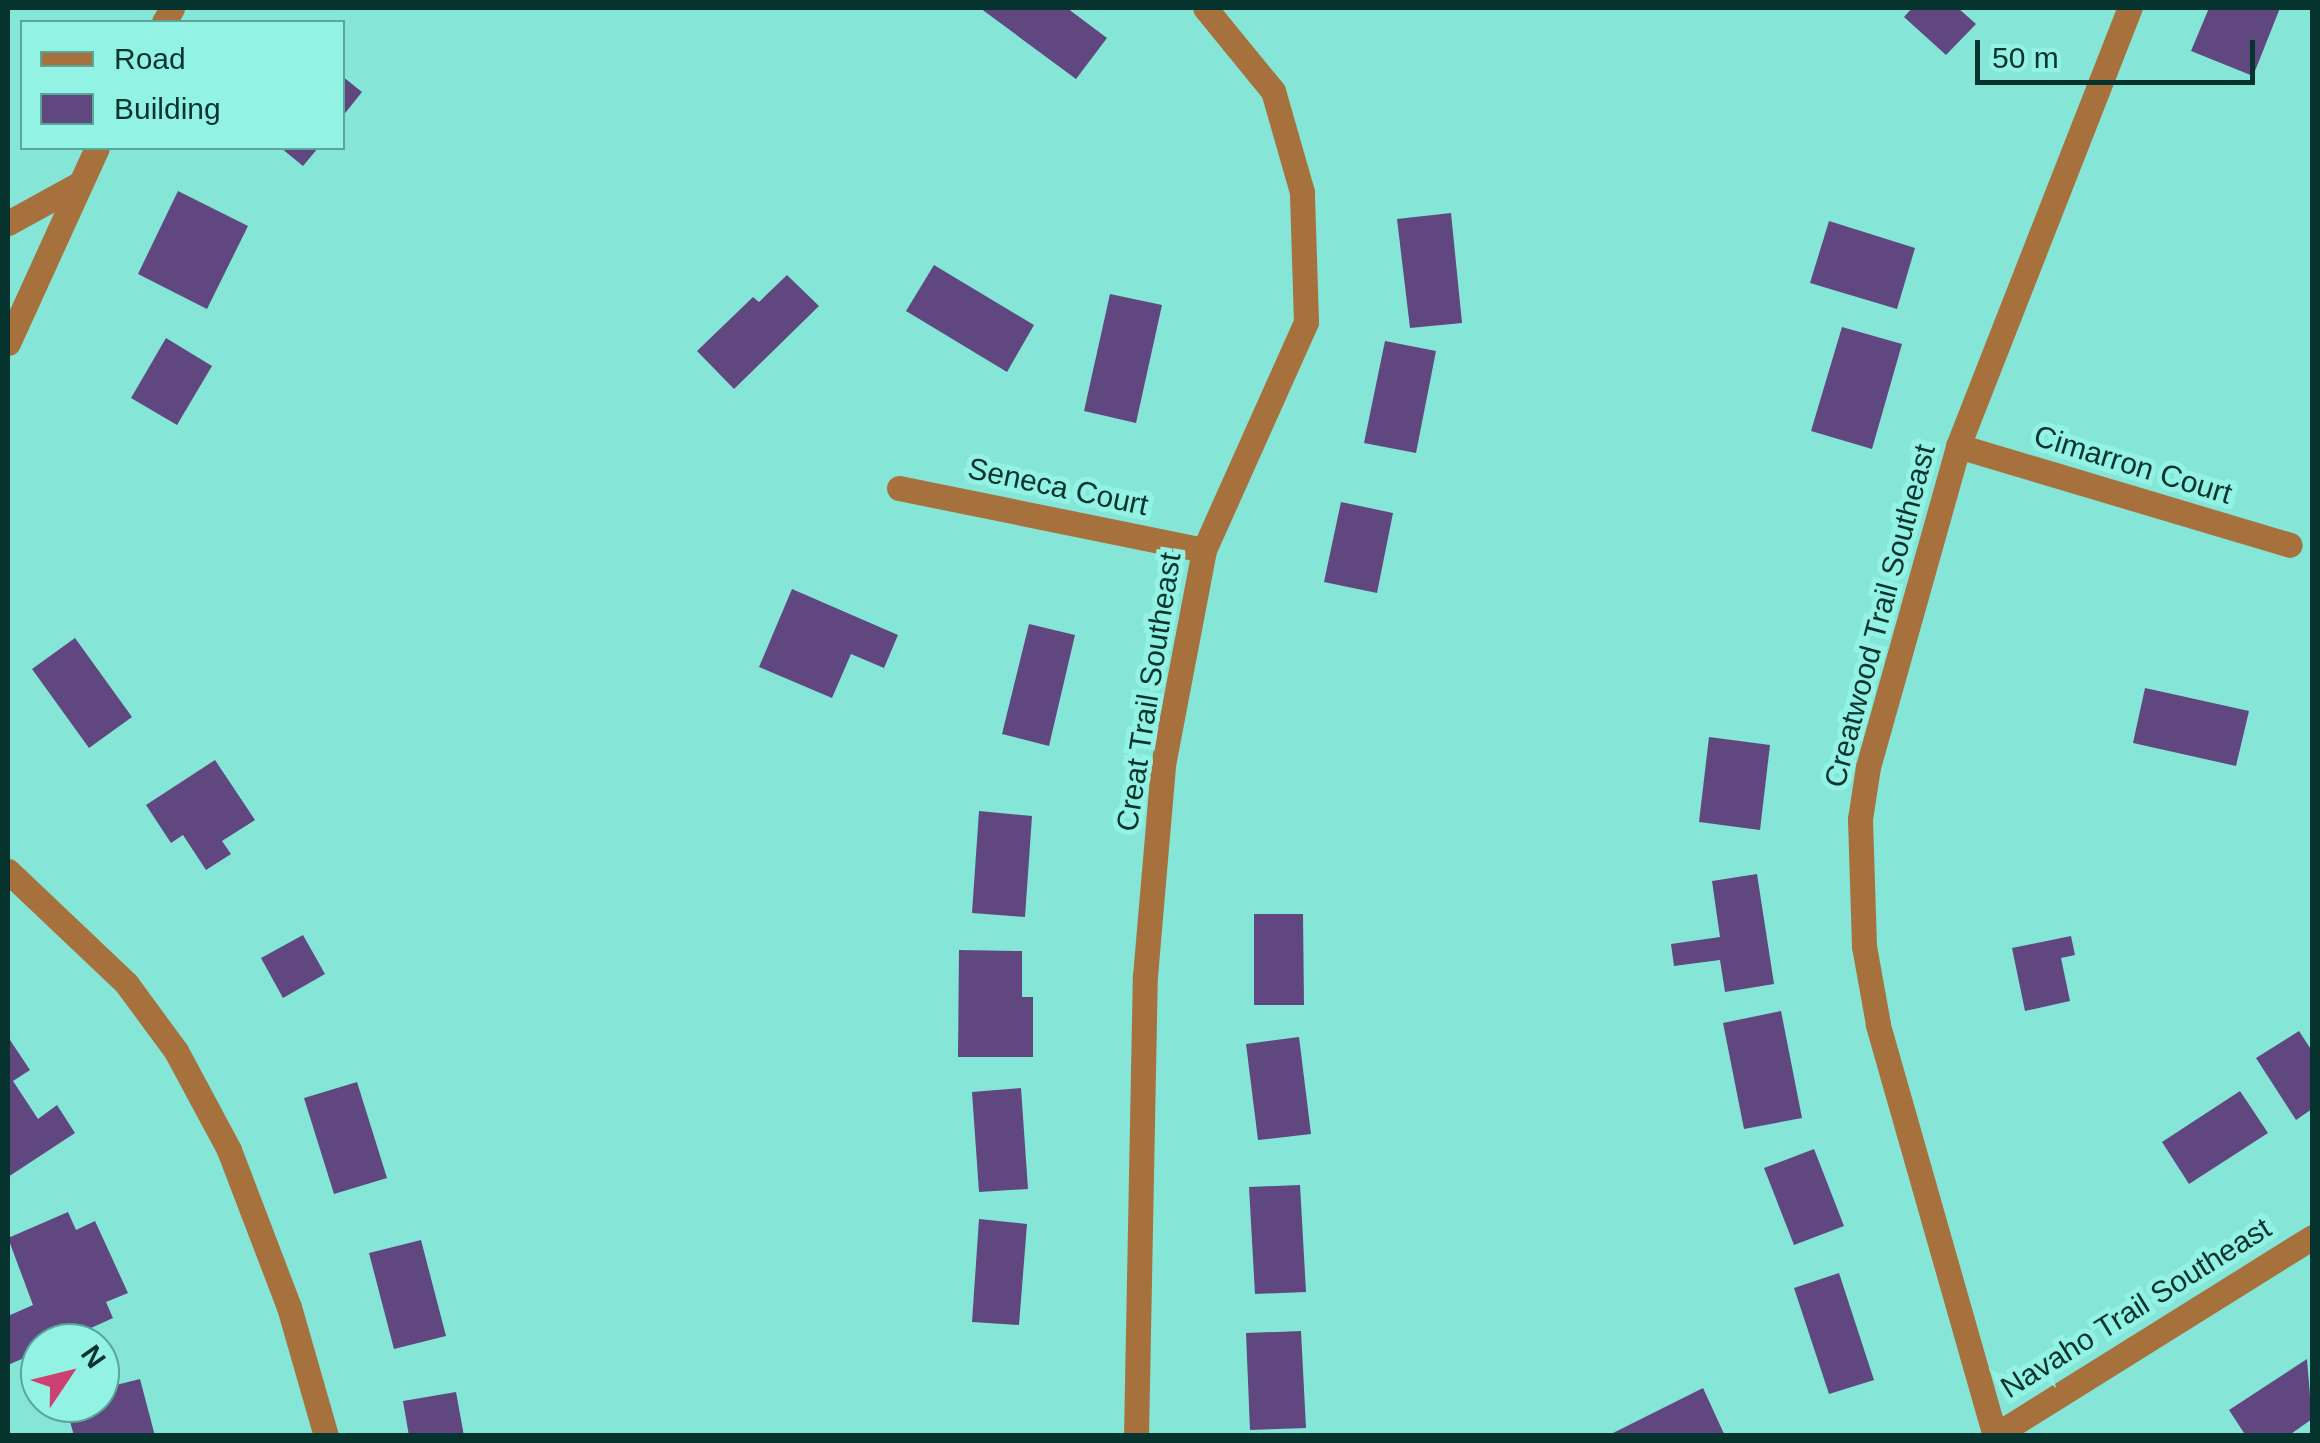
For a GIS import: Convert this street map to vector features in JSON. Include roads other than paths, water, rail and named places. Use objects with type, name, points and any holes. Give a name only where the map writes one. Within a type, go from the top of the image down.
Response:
[{"type":"street","name":"Creat Trail Southeast","points":[[1136,1436],[1145,976],[1164,765],[1204,550],[1306,322],[1302,192],[1273,91],[1205,8]]},
{"type":"street","name":"Creatwood Trail Southeast","points":[[1995,1435],[1878,1024],[1858,874],[1868,767],[1958,446],[2130,8]]},
{"type":"street","points":[[8,343],[96,150]]},
{"type":"street","points":[[8,222],[77,185]]},
{"type":"street","name":"Cimarron Court","points":[[1958,446],[2290,545]]},
{"type":"street","name":"Seneca Court","points":[[900,488],[1204,550]]},
{"type":"street","points":[[8,871],[126,983],[176,1051],[229,1150],[289,1307],[326,1436]]},
{"type":"street","name":"Navaho Trail Southeast","points":[[1995,1435],[2312,1237]]}]
